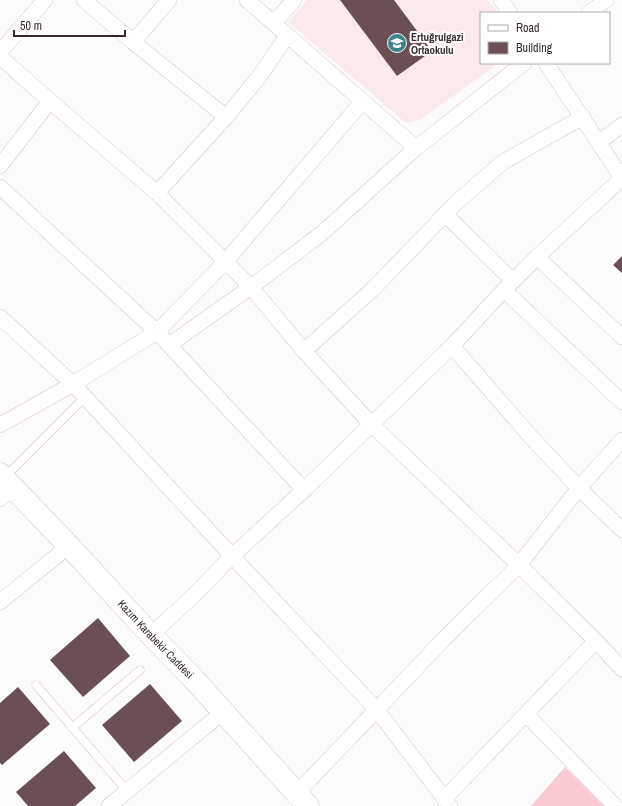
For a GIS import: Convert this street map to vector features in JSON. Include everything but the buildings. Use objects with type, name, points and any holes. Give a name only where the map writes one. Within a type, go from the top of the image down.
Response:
[{"type":"street","points":[[0,52],[45,0]]},
{"type":"street","points":[[84,0],[133,42],[226,117]]},
{"type":"street","points":[[133,42],[170,0]]},
{"type":"street","points":[[247,0],[416,148]]},
{"type":"street","points":[[274,23],[294,0]]},
{"type":"street","points":[[501,0],[509,12]]},
{"type":"street","points":[[590,12],[606,0]]},
{"type":"street","points":[[157,193],[260,77],[287,36]]},
{"type":"street","points":[[0,57],[157,193],[251,288],[304,351],[371,424],[519,565],[596,641],[622,669]]},
{"type":"street","points":[[169,345],[251,288],[321,234],[416,148],[523,64]]},
{"type":"street","points":[[151,635],[194,595],[232,556],[304,490],[452,346],[508,285],[622,178],[547,64]]},
{"type":"street","points":[[0,166],[50,101]]},
{"type":"street","points":[[0,425],[73,384],[157,332],[225,262],[363,101]]},
{"type":"street","points":[[304,351],[372,290],[457,202],[503,162],[583,117]]},
{"type":"street","points":[[599,142],[622,125]]},
{"type":"street","points":[[0,187],[157,332],[304,490]]},
{"type":"street","points":[[445,214],[508,285],[622,402]]},
{"type":"street","points":[[537,257],[622,337]]},
{"type":"street","points":[[0,317],[73,384],[377,710],[447,802],[526,714],[596,641]]},
{"type":"street","points":[[452,346],[530,436],[579,488],[622,530]]},
{"type":"street","points":[[303,800],[377,710],[445,638],[519,565],[579,488],[622,440]]},
{"type":"street","name":"Kazım Karabekir Caddesi","points":[[4,485],[69,546],[303,800]]},
{"type":"street","points":[[0,602],[69,546]]},
{"type":"street","points":[[109,806],[223,712]]},
{"type":"street","points":[[526,714],[615,806]]},
{"type":"lane","points":[[4,485],[85,397]]},
{"type":"lane","points":[[72,728],[140,670]]},
{"type":"lane","points":[[36,685],[127,792]]},
{"type":"shaded area","name":"Ertuğrulgazi Ortaokulu","points":[[307,0],[488,0],[497,12],[480,12],[480,64],[498,64],[420,120],[406,123],[288,22]]},
{"type":"shaded area","points":[[565,767],[604,806],[531,806]]},
{"type":"place","name":"Ertuğrulgazi Ortaokulu","points":[[397,43]]}]
